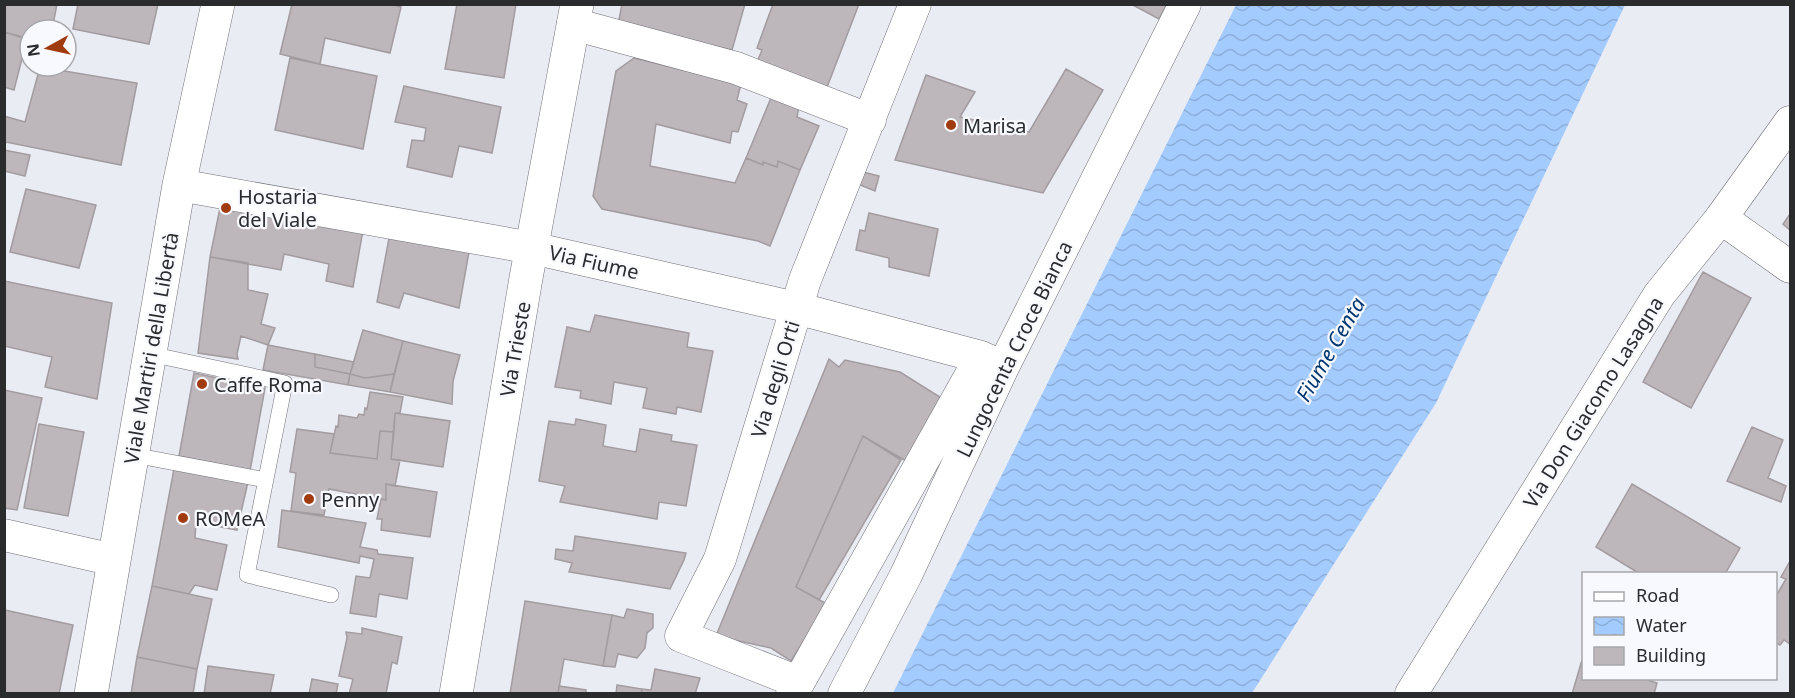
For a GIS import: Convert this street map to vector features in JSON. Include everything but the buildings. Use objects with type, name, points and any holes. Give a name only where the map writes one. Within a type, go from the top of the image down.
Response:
[{"type":"street","name":"Viale Martiri della Libertà","points":[[91,693],[179,185],[218,4]]},
{"type":"street","name":"Via degli Orti","points":[[795,688],[681,636],[720,559],[805,280],[915,4]]},
{"type":"street","name":"Lungocenta Croce Bianca","points":[[795,688],[992,362],[1185,4]]},
{"type":"street","points":[[575,14],[736,68],[870,120]]},
{"type":"street","name":"Via Trieste","points":[[456,693],[532,248],[575,14]]},
{"type":"street","name":"Via Don Giacomo Lasagna","points":[[1411,693],[1659,295],[1791,122]]},
{"type":"street","name":"Via Fiume","points":[[179,185],[532,248],[796,308],[992,362]]},
{"type":"street","points":[[1720,218],[1791,267]]},
{"type":"street","name":"Lungocenta Croce Bianca","points":[[844,693],[906,575],[992,362]]},
{"type":"street","points":[[4,535],[114,560]]},
{"type":"lane","points":[[150,354],[285,383],[247,575],[331,595]]},
{"type":"lane","points":[[133,455],[266,480]]},
{"type":"water","name":"Fiume Centa","points":[[1236,5],[1625,5],[1436,403],[1252,693],[893,693]]},
{"type":"place","name":"Marisa","points":[[951,125]]},
{"type":"place","name":"Hostaria del Viale","points":[[226,208]]},
{"type":"place","name":"Caffe Roma","points":[[202,384]]},
{"type":"place","name":"Penny","points":[[309,499]]},
{"type":"place","name":"ROMeA","points":[[183,518]]}]
